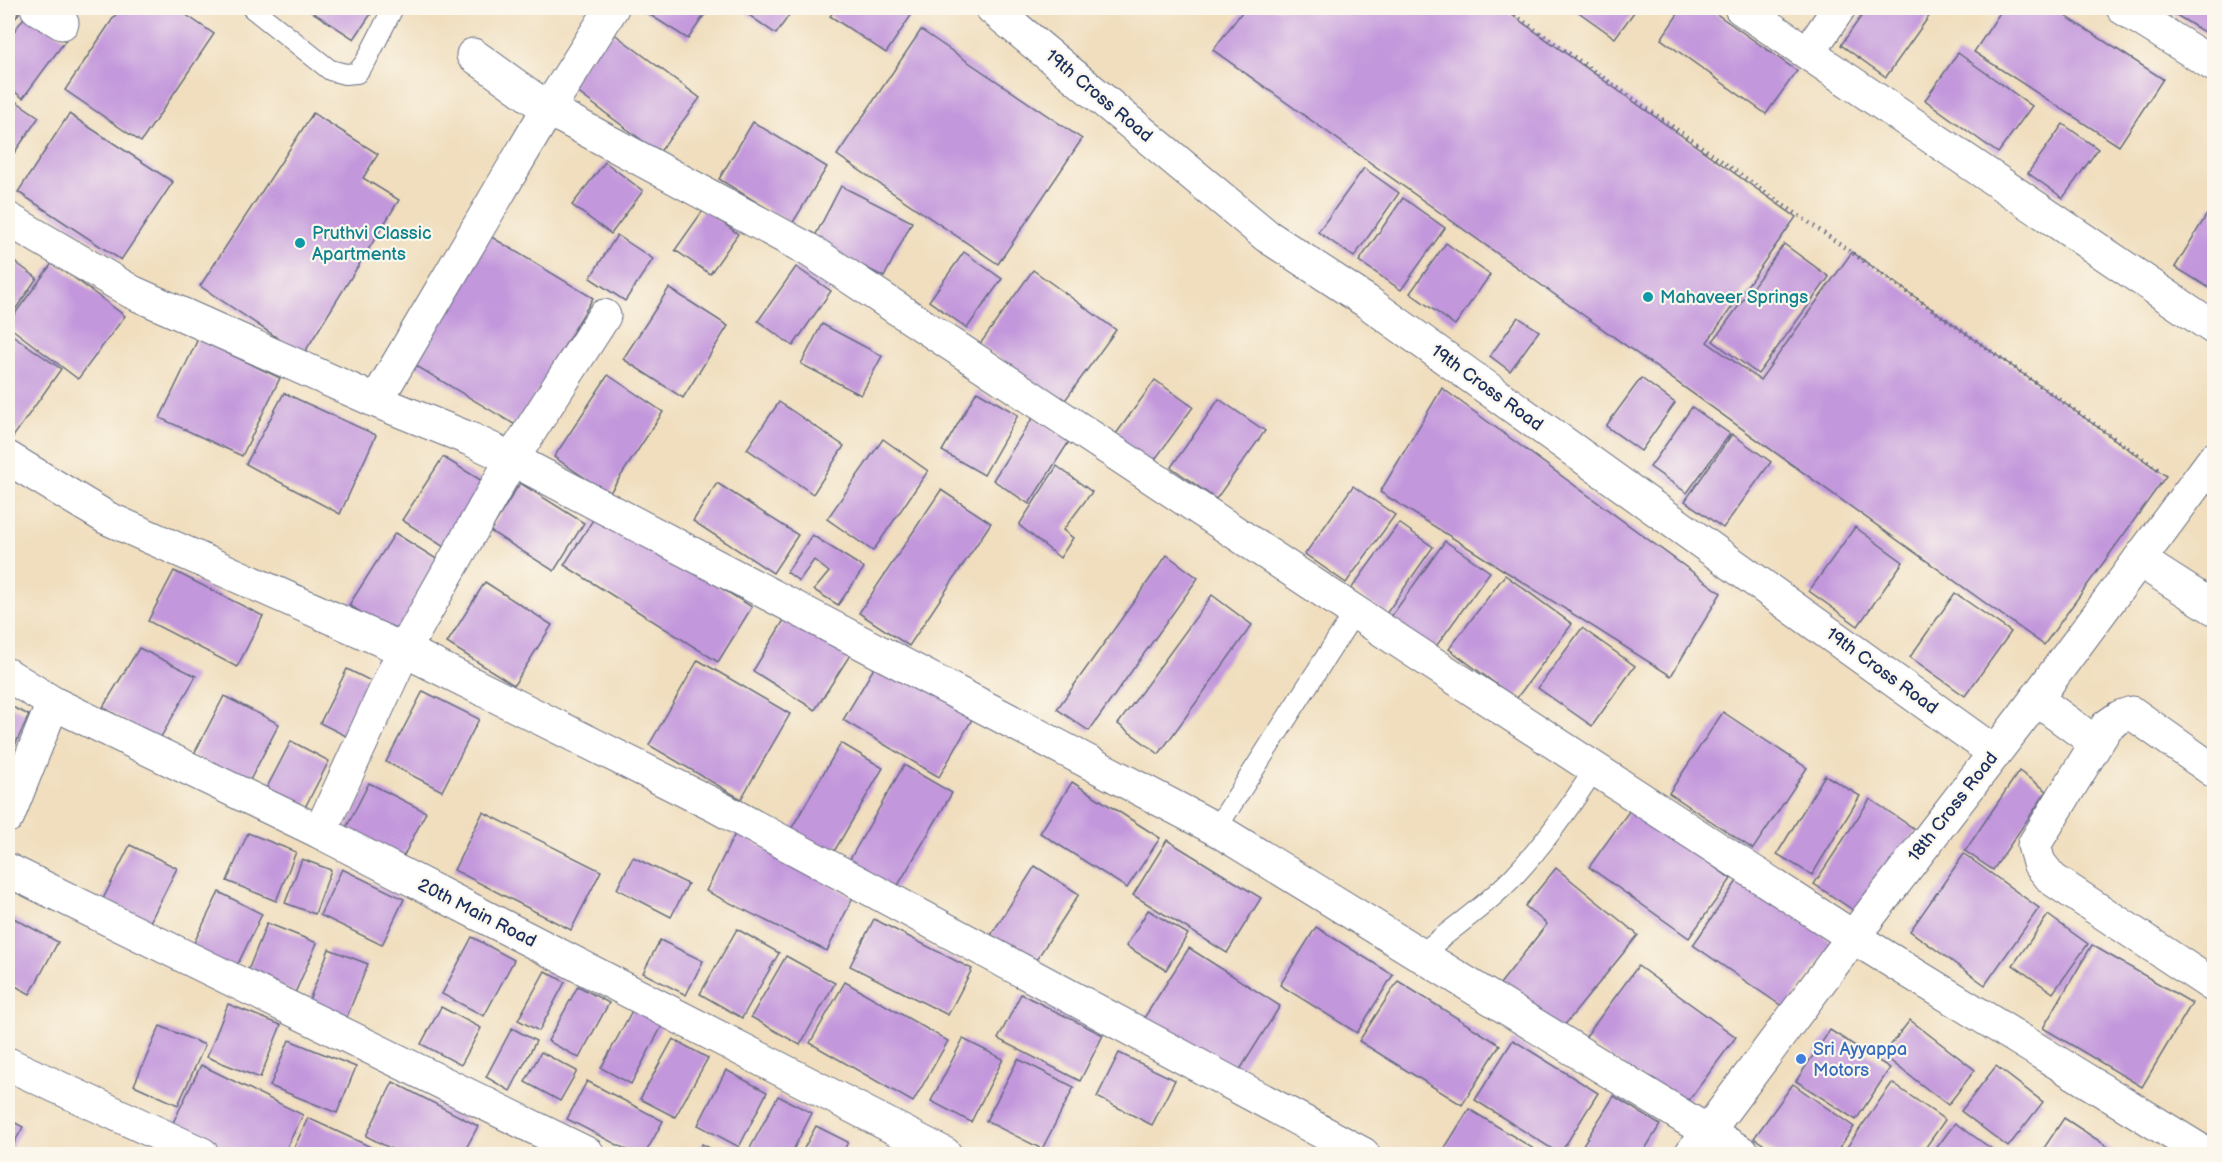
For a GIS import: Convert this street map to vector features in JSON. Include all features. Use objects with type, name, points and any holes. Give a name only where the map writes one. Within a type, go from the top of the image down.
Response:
[{"type":"street","points":[[376,401],[548,109],[612,8]]},
{"type":"street","name":"19th Cross Road","points":[[992,8],[1267,236],[1376,308],[1994,752]]},
{"type":"street","points":[[1742,8],[2214,328]]},
{"type":"street","points":[[1808,53],[1839,8]]},
{"type":"street","points":[[2123,8],[2214,65]]},
{"type":"street","points":[[473,55],[548,109],[809,250],[1420,655],[1853,937],[2206,1155]]},
{"type":"street","points":[[8,219],[132,292],[512,459],[1216,829],[1420,955],[1700,1143],[1743,1155]]},
{"type":"street","points":[[321,832],[404,650],[512,459],[604,316]]},
{"type":"street","points":[[8,458],[107,518],[404,650],[714,805],[1363,1155]]},
{"type":"street","name":"18th Cross Road","points":[[1700,1143],[1853,937],[2036,699],[2214,459]]},
{"type":"street","points":[[2139,560],[2214,608]]},
{"type":"street","name":"20th Main Road","points":[[8,675],[53,703],[321,832],[945,1155]]},
{"type":"street","points":[[2036,699],[2096,743]]},
{"type":"street","points":[[8,816],[53,703]]},
{"type":"street","points":[[2214,771],[2132,713],[2120,717],[2107,726],[2034,844],[2039,863],[2052,879],[2214,987]]},
{"type":"street","points":[[8,870],[588,1155]]},
{"type":"street","points":[[8,1064],[202,1155]]},
{"type":"lane","points":[[252,8],[330,70],[345,74],[357,73],[366,61],[393,8]]},
{"type":"lane","points":[[1216,829],[1354,613]]},
{"type":"lane","points":[[1420,955],[1515,876],[1572,805],[1595,768]]},
{"type":"path","points":[[1505,8],[2190,491]]},
{"type":"building","points":[[8,8],[19,13],[8,29]]},
{"type":"building","points":[[120,8],[176,8],[214,34],[141,142],[65,90]]},
{"type":"building","points":[[306,8],[375,8],[354,39]]},
{"type":"building","points":[[639,8],[709,8],[688,39]]},
{"type":"building","points":[[739,8],[794,8],[776,34]]},
{"type":"building","points":[[836,8],[916,8],[886,53],[830,16]]},
{"type":"building","name":"Mahaveer Springs","points":[[1245,8],[1502,8],[1796,217],[1707,342],[1760,380],[1852,252],[2166,476],[2044,645],[1213,50]]},
{"type":"building","points":[[1573,8],[1637,8],[1615,38]]},
{"type":"building","points":[[1682,8],[1708,8],[1797,71],[1766,114],[1661,39]]},
{"type":"building","points":[[1867,8],[1919,8],[1930,15],[1886,77],[1841,45]]},
{"type":"building","points":[[2003,8],[2053,8],[2163,79],[2119,146],[1974,52]]},
{"type":"building","points":[[2165,8],[2214,8],[2214,21],[2207,34]]},
{"type":"building","points":[[28,12],[66,40],[23,98],[8,87],[8,40]]},
{"type":"building","points":[[609,30],[700,98],[659,153],[568,85]]},
{"type":"building","points":[[921,30],[1082,139],[998,264],[837,155]]},
{"type":"building","points":[[1958,53],[2032,106],[1998,153],[1925,100]]},
{"type":"building","points":[[8,96],[39,117],[8,162]]},
{"type":"building","name":"Pruthvi Classic Apartments","points":[[313,113],[378,154],[363,178],[399,200],[303,355],[200,286]]},
{"type":"building","points":[[69,114],[173,182],[121,260],[18,192]]},
{"type":"building","points":[[753,122],[827,167],[792,224],[719,179]]},
{"type":"building","points":[[2063,124],[2098,149],[2063,198],[2028,173]]},
{"type":"building","points":[[605,162],[643,191],[611,234],[572,205]]},
{"type":"building","points":[[1364,168],[1399,193],[1354,257],[1318,232]]},
{"type":"building","points":[[841,186],[912,222],[884,277],[813,240]]},
{"type":"building","points":[[1403,198],[1445,228],[1401,290],[1359,261]]},
{"type":"building","points":[[2212,206],[2214,207],[2214,291],[2175,267]]},
{"type":"building","points":[[704,209],[738,234],[710,274],[675,250]]},
{"type":"building","points":[[485,233],[593,298],[517,426],[408,361]]},
{"type":"building","points":[[617,235],[653,259],[625,301],[590,278]]},
{"type":"building","points":[[1446,243],[1490,275],[1455,325],[1410,293]]},
{"type":"building","name":"Mahaveer Springs","points":[[1784,244],[1829,277],[1758,374],[1713,341]]},
{"type":"building","points":[[964,252],[1002,279],[967,328],[929,301]]},
{"type":"building","points":[[8,257],[37,278],[8,320]]},
{"type":"building","points":[[53,262],[125,316],[78,379],[8,326]]},
{"type":"building","points":[[796,267],[831,291],[793,346],[758,321]]},
{"type":"building","points":[[1033,270],[1116,330],[1063,403],[980,344]]},
{"type":"building","points":[[669,288],[728,326],[683,398],[623,359]]},
{"type":"building","points":[[1518,317],[1539,331],[1510,371],[1490,356]]},
{"type":"building","points":[[822,324],[882,356],[861,395],[801,364]]},
{"type":"building","points":[[8,332],[61,369],[13,437],[8,433]]},
{"type":"building","points":[[198,339],[280,378],[242,456],[160,418]]},
{"type":"building","points":[[608,375],[663,412],[609,494],[554,457]]},
{"type":"building","points":[[1641,378],[1675,403],[1641,451],[1606,426]]},
{"type":"building","points":[[1155,380],[1193,407],[1151,465],[1113,438]]},
{"type":"building","points":[[1442,388],[1721,593],[1671,676],[1380,492]]},
{"type":"building","points":[[977,391],[1018,415],[984,475],[942,451]]},
{"type":"building","points":[[284,393],[376,435],[340,514],[246,464]]},
{"type":"building","points":[[1219,399],[1265,431],[1216,499],[1171,467]]},
{"type":"building","points":[[779,402],[844,446],[813,494],[747,449]]},
{"type":"building","points":[[1692,407],[1730,434],[1687,493],[1650,467]]},
{"type":"building","points":[[1033,417],[1070,440],[1029,504],[993,480]]},
{"type":"building","points":[[1732,434],[1771,462],[1723,528],[1685,501]]},
{"type":"building","points":[[883,439],[928,471],[873,551],[827,519]]},
{"type":"building","points":[[443,457],[487,484],[447,549],[402,520]]},
{"type":"building","points":[[1057,466],[1092,492],[1063,530],[1073,538],[1060,558],[1019,525]]},
{"type":"building","points":[[520,483],[584,523],[554,571],[490,531]]},
{"type":"building","points":[[717,483],[798,535],[773,573],[693,521]]},
{"type":"building","points":[[1353,486],[1395,515],[1346,583],[1305,554]]},
{"type":"building","points":[[941,490],[991,523],[909,646],[859,613]]},
{"type":"building","points":[[598,512],[752,607],[718,662],[564,565]]},
{"type":"building","points":[[1399,523],[1433,547],[1386,614],[1351,589]]},
{"type":"building","points":[[1855,527],[1903,562],[1858,626],[1809,591]]},
{"type":"building","points":[[395,533],[446,565],[401,638],[349,605]]},
{"type":"building","points":[[812,535],[864,568],[838,605],[814,590],[829,572],[814,560],[799,581],[787,572]]},
{"type":"building","points":[[1445,541],[1490,572],[1432,652],[1388,621]]},
{"type":"building","points":[[1167,555],[1198,578],[1089,731],[1057,709]]},
{"type":"building","points":[[174,571],[263,616],[237,667],[148,621]]},
{"type":"building","points":[[1505,575],[1572,624],[1516,699],[1449,649]]},
{"type":"building","points":[[485,582],[552,625],[514,685],[447,643]]},
{"type":"building","points":[[1955,593],[2011,632],[1965,696],[1910,657]]},
{"type":"building","points":[[1212,595],[1252,625],[1159,754],[1118,724]]},
{"type":"building","points":[[787,615],[850,655],[815,710],[753,671]]},
{"type":"building","points":[[1582,628],[1635,666],[1592,726],[1538,688]]},
{"type":"building","points":[[139,648],[196,676],[158,742],[103,707]]},
{"type":"building","points":[[880,658],[975,714],[939,777],[843,720]]},
{"type":"building","points":[[698,660],[790,714],[741,799],[649,745]]},
{"type":"building","points":[[347,669],[383,687],[356,741],[320,723]]},
{"type":"building","points":[[423,691],[479,719],[442,791],[386,762]]},
{"type":"building","points":[[224,696],[279,724],[248,784],[193,756]]},
{"type":"building","points":[[8,705],[29,715],[8,760]]},
{"type":"building","points":[[1723,712],[1807,768],[1753,849],[1669,793]]},
{"type":"building","points":[[291,741],[329,761],[300,817],[262,797]]},
{"type":"building","points":[[841,743],[883,768],[832,855],[790,831]]},
{"type":"building","points":[[904,765],[952,793],[893,894],[846,866]]},
{"type":"building","points":[[2019,771],[2047,791],[1993,870],[1965,851]]},
{"type":"building","points":[[1825,775],[1860,796],[1812,875],[1777,854]]},
{"type":"building","points":[[1072,782],[1160,838],[1127,888],[1040,833]]},
{"type":"building","points":[[369,783],[426,812],[399,865],[342,836]]},
{"type":"building","points":[[1870,799],[1916,830],[1859,914],[1814,884]]},
{"type":"building","points":[[1632,807],[1731,879],[1689,938],[1589,867]]},
{"type":"building","points":[[483,812],[601,871],[571,930],[454,870]]},
{"type":"building","points":[[736,832],[853,897],[827,951],[706,891]]},
{"type":"building","points":[[248,833],[296,852],[276,901],[227,881]]},
{"type":"building","points":[[1167,840],[1261,898],[1227,953],[1133,895]]},
{"type":"building","points":[[130,845],[177,868],[150,922],[103,899]]},
{"type":"building","points":[[1964,854],[2039,908],[1985,985],[1910,931]]},
{"type":"building","points":[[633,857],[688,884],[671,917],[617,889]]},
{"type":"building","points":[[302,859],[331,870],[315,914],[285,903]]},
{"type":"building","points":[[1035,866],[1079,894],[1035,962],[991,935]]},
{"type":"building","points":[[1556,868],[1638,935],[1559,1032],[1500,984],[1547,924],[1525,906]]},
{"type":"building","points":[[342,869],[404,899],[382,945],[320,915]]},
{"type":"building","points":[[1739,878],[1832,942],[1786,1009],[1693,945]]},
{"type":"building","points":[[219,892],[262,914],[233,974],[189,953]]},
{"type":"building","points":[[1148,910],[1188,934],[1166,970],[1126,946]]},
{"type":"building","points":[[8,915],[58,942],[30,994],[8,982]]},
{"type":"building","points":[[2048,915],[2088,944],[2053,993],[2013,965]]},
{"type":"building","points":[[874,919],[972,969],[948,1015],[850,966]]},
{"type":"building","points":[[267,923],[317,943],[295,993],[247,973]]},
{"type":"building","points":[[1316,927],[1393,975],[1357,1033],[1280,985]]},
{"type":"building","points":[[737,929],[779,953],[742,1018],[700,994]]},
{"type":"building","points":[[472,937],[514,960],[484,1016],[442,994]]},
{"type":"building","points":[[660,940],[703,961],[686,995],[643,973]]},
{"type":"building","points":[[2092,945],[2192,1003],[2142,1087],[2043,1028]]},
{"type":"building","points":[[1189,948],[1280,1006],[1236,1076],[1144,1018]]},
{"type":"building","points":[[329,949],[368,964],[346,1019],[308,1003]]},
{"type":"building","points":[[786,956],[835,983],[800,1045],[751,1017]]},
{"type":"building","points":[[1638,966],[1736,1037],[1684,1107],[1584,1039]]},
{"type":"building","points":[[545,971],[565,982],[539,1031],[518,1020]]},
{"type":"building","points":[[1398,981],[1500,1045],[1462,1105],[1359,1041]]},
{"type":"building","points":[[845,982],[948,1041],[913,1102],[810,1043]]},
{"type":"building","points":[[578,986],[609,1003],[579,1058],[548,1041]]},
{"type":"building","points":[[1021,994],[1103,1035],[1080,1081],[998,1039]]},
{"type":"building","points":[[228,1004],[281,1025],[260,1078],[207,1057]]},
{"type":"building","points":[[441,1007],[481,1028],[461,1065],[421,1044]]},
{"type":"building","points":[[633,1009],[663,1024],[631,1084],[601,1068]]},
{"type":"building","points":[[1910,1020],[1975,1070],[1948,1105],[1883,1055]]},
{"type":"building","points":[[160,1026],[205,1045],[178,1105],[134,1085]]},
{"type":"building","points":[[512,1028],[536,1041],[510,1091],[486,1077]]},
{"type":"building","points":[[1830,1030],[1890,1068],[1856,1120],[1796,1081]]},
{"type":"building","points":[[673,1039],[708,1058],[675,1117],[640,1099]]},
{"type":"building","points":[[963,1039],[1003,1059],[971,1122],[931,1101]]},
{"type":"building","points":[[289,1040],[356,1067],[337,1113],[270,1086]]},
{"type":"building","points":[[1513,1040],[1598,1093],[1560,1154],[1475,1100]]},
{"type":"building","points":[[541,1052],[577,1071],[560,1101],[525,1082]]},
{"type":"building","points":[[1119,1053],[1175,1080],[1152,1125],[1097,1097]]},
{"type":"building","points":[[1018,1059],[1074,1087],[1042,1149],[986,1121]]},
{"type":"building","points":[[201,1065],[303,1115],[283,1154],[217,1154],[169,1131]]},
{"type":"building","points":[[1996,1066],[2043,1102],[2008,1147],[1961,1111]]},
{"type":"building","points":[[726,1070],[767,1092],[739,1147],[698,1125]]},
{"type":"building","points":[[587,1081],[663,1121],[645,1154],[635,1154],[567,1119]]},
{"type":"building","points":[[393,1082],[478,1126],[463,1154],[401,1154],[366,1136]]},
{"type":"building","points":[[1892,1083],[1945,1120],[1921,1154],[1842,1154]]},
{"type":"building","points":[[1793,1084],[1854,1127],[1835,1154],[1778,1154],[1754,1138]]},
{"type":"building","points":[[778,1096],[812,1113],[791,1154],[748,1152]]},
{"type":"building","points":[[1614,1096],[1660,1125],[1642,1154],[1577,1154]]},
{"type":"building","points":[[1469,1109],[1542,1154],[1441,1154]]},
{"type":"building","points":[[308,1118],[386,1154],[291,1154]]},
{"type":"building","points":[[2064,1118],[2119,1154],[2040,1154]]},
{"type":"building","points":[[8,1119],[23,1127],[8,1154]]},
{"type":"building","points":[[1955,1123],[1999,1154],[1932,1154]]},
{"type":"building","points":[[816,1126],[848,1142],[842,1154],[801,1154]]},
{"type":"building","points":[[702,1144],[721,1154],[696,1154]]},
{"type":"place","name":"Pruthvi Classic Apartments","points":[[300,243]]},
{"type":"place","name":"Mahaveer Springs","points":[[1648,297]]},
{"type":"place","name":"Sri Ayyappa Motors","points":[[1801,1059]]}]
